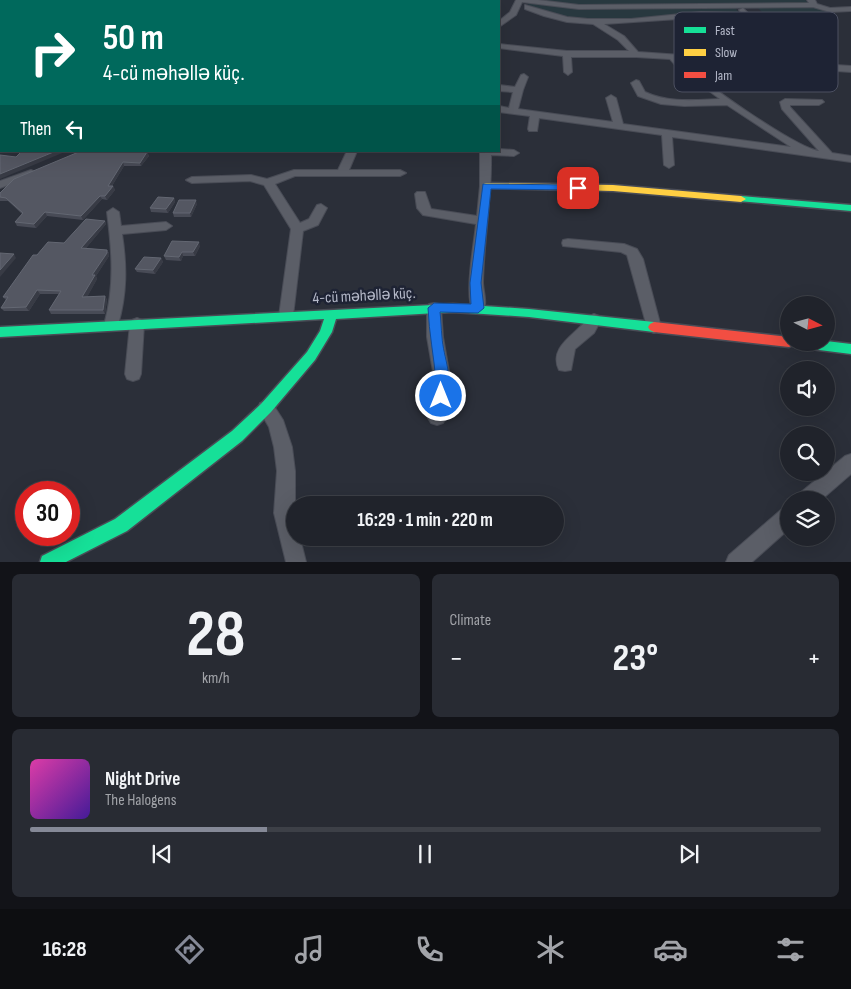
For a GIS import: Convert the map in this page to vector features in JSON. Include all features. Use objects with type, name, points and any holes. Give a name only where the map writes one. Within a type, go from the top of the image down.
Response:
[{"type":"street","points":[[500,24],[513,13],[520,0],[579,8],[675,4],[739,6],[812,3],[830,10],[851,10]]},
{"type":"street","points":[[518,4],[554,16],[595,22],[674,16]]},
{"type":"street","points":[[739,6],[744,12]]},
{"type":"street","points":[[500,11],[513,13]]},
{"type":"street","points":[[595,22],[621,38],[636,54]]},
{"type":"street","points":[[500,46],[567,54],[636,54],[673,57]]},
{"type":"street","points":[[567,54],[568,72]]},
{"type":"street","points":[[513,111],[518,90],[524,77]]},
{"type":"street","points":[[636,83],[641,94],[658,101],[730,102]]},
{"type":"street","points":[[500,88],[518,90]]},
{"type":"street","points":[[716,92],[760,124],[807,152]]},
{"type":"street","points":[[611,98],[619,126]]},
{"type":"street","points":[[819,102],[785,102],[785,107],[827,154]]},
{"type":"street","points":[[500,109],[827,154],[851,159]]},
{"type":"street","points":[[533,129],[535,114]]},
{"type":"street","points":[[667,133],[669,165]]},
{"type":"street","points":[[342,173],[352,152]]},
{"type":"street","points":[[478,308],[476,283],[486,186],[485,152],[514,153]]},
{"type":"street","points":[[0,185],[41,169]]},
{"type":"street","points":[[192,180],[251,178],[268,183],[294,173],[400,173]]},
{"type":"street","points":[[268,183],[297,229],[286,316]]},
{"type":"street","points":[[486,186],[613,188],[851,208]]},
{"type":"street","points":[[421,194],[423,208],[427,212],[483,221]]},
{"type":"street","points":[[297,229],[314,222],[321,208]]},
{"type":"street","points":[[111,325],[118,305],[121,268],[113,212]]},
{"type":"street","points":[[116,231],[166,226]]},
{"type":"street","points":[[568,243],[624,248],[632,252],[636,259],[654,326]]},
{"type":"street","points":[[434,308],[435,338],[443,384],[437,418]]},
{"type":"street","name":"4-cü məhəllə küç.","points":[[0,332],[434,308],[478,308],[780,341]]},
{"type":"street","points":[[48,562],[128,521],[236,436],[266,408],[310,356],[326,332],[331,314]]},
{"type":"street","points":[[565,365],[568,348],[574,340],[586,333],[594,320]]},
{"type":"street","points":[[133,374],[137,324]]},
{"type":"street","points":[[835,347],[851,349]]},
{"type":"street","points":[[266,408],[277,424],[283,447],[286,471],[284,513],[296,562]]},
{"type":"street","points":[[817,491],[851,462]]},
{"type":"street","points":[[736,562],[780,524]]},
{"type":"shaded area","points":[[530,0],[805,0],[828,12],[762,12],[755,5],[733,5],[738,12],[674,12],[674,17],[590,19],[558,15],[528,5]]},
{"type":"building","points":[[21,152],[54,152],[0,174],[0,155],[16,157]]},
{"type":"building","points":[[79,152],[147,152],[140,163],[123,162],[108,186],[113,186],[105,196],[100,196],[81,216],[45,212],[34,224],[15,222],[23,213],[6,198],[0,197],[0,193],[14,179]]},
{"type":"building","points":[[158,197],[174,198],[166,209],[150,208]]},
{"type":"building","points":[[179,200],[196,200],[190,213],[173,213]]},
{"type":"building","points":[[86,219],[105,221],[81,248],[107,250],[107,253],[92,275],[95,275],[82,297],[105,296],[103,310],[49,310],[61,291],[37,290],[26,307],[1,308],[8,297],[3,297],[33,255],[37,255],[48,242],[64,243]]},
{"type":"building","points":[[172,241],[199,242],[193,252],[182,252],[179,257],[164,256]]},
{"type":"building","points":[[0,253],[14,254],[0,270]]},
{"type":"building","points":[[144,257],[161,258],[153,270],[135,269]]},
{"type":"traffic: fast","points":[[741,199],[851,208]]},
{"type":"traffic: fast","points":[[0,332],[453,308],[529,313],[654,327]]},
{"type":"traffic: fast","points":[[48,562],[121,525],[237,436],[266,408],[311,356],[326,332],[331,314]]},
{"type":"traffic: fast","points":[[835,347],[851,349]]},
{"type":"traffic: slow","points":[[486,186],[613,188],[741,199]]},
{"type":"traffic: jam","points":[[654,327],[780,341]]},
{"type":"route","points":[[441,396],[443,384],[435,338],[434,308],[478,308],[476,283],[486,186],[578,188]]}]
